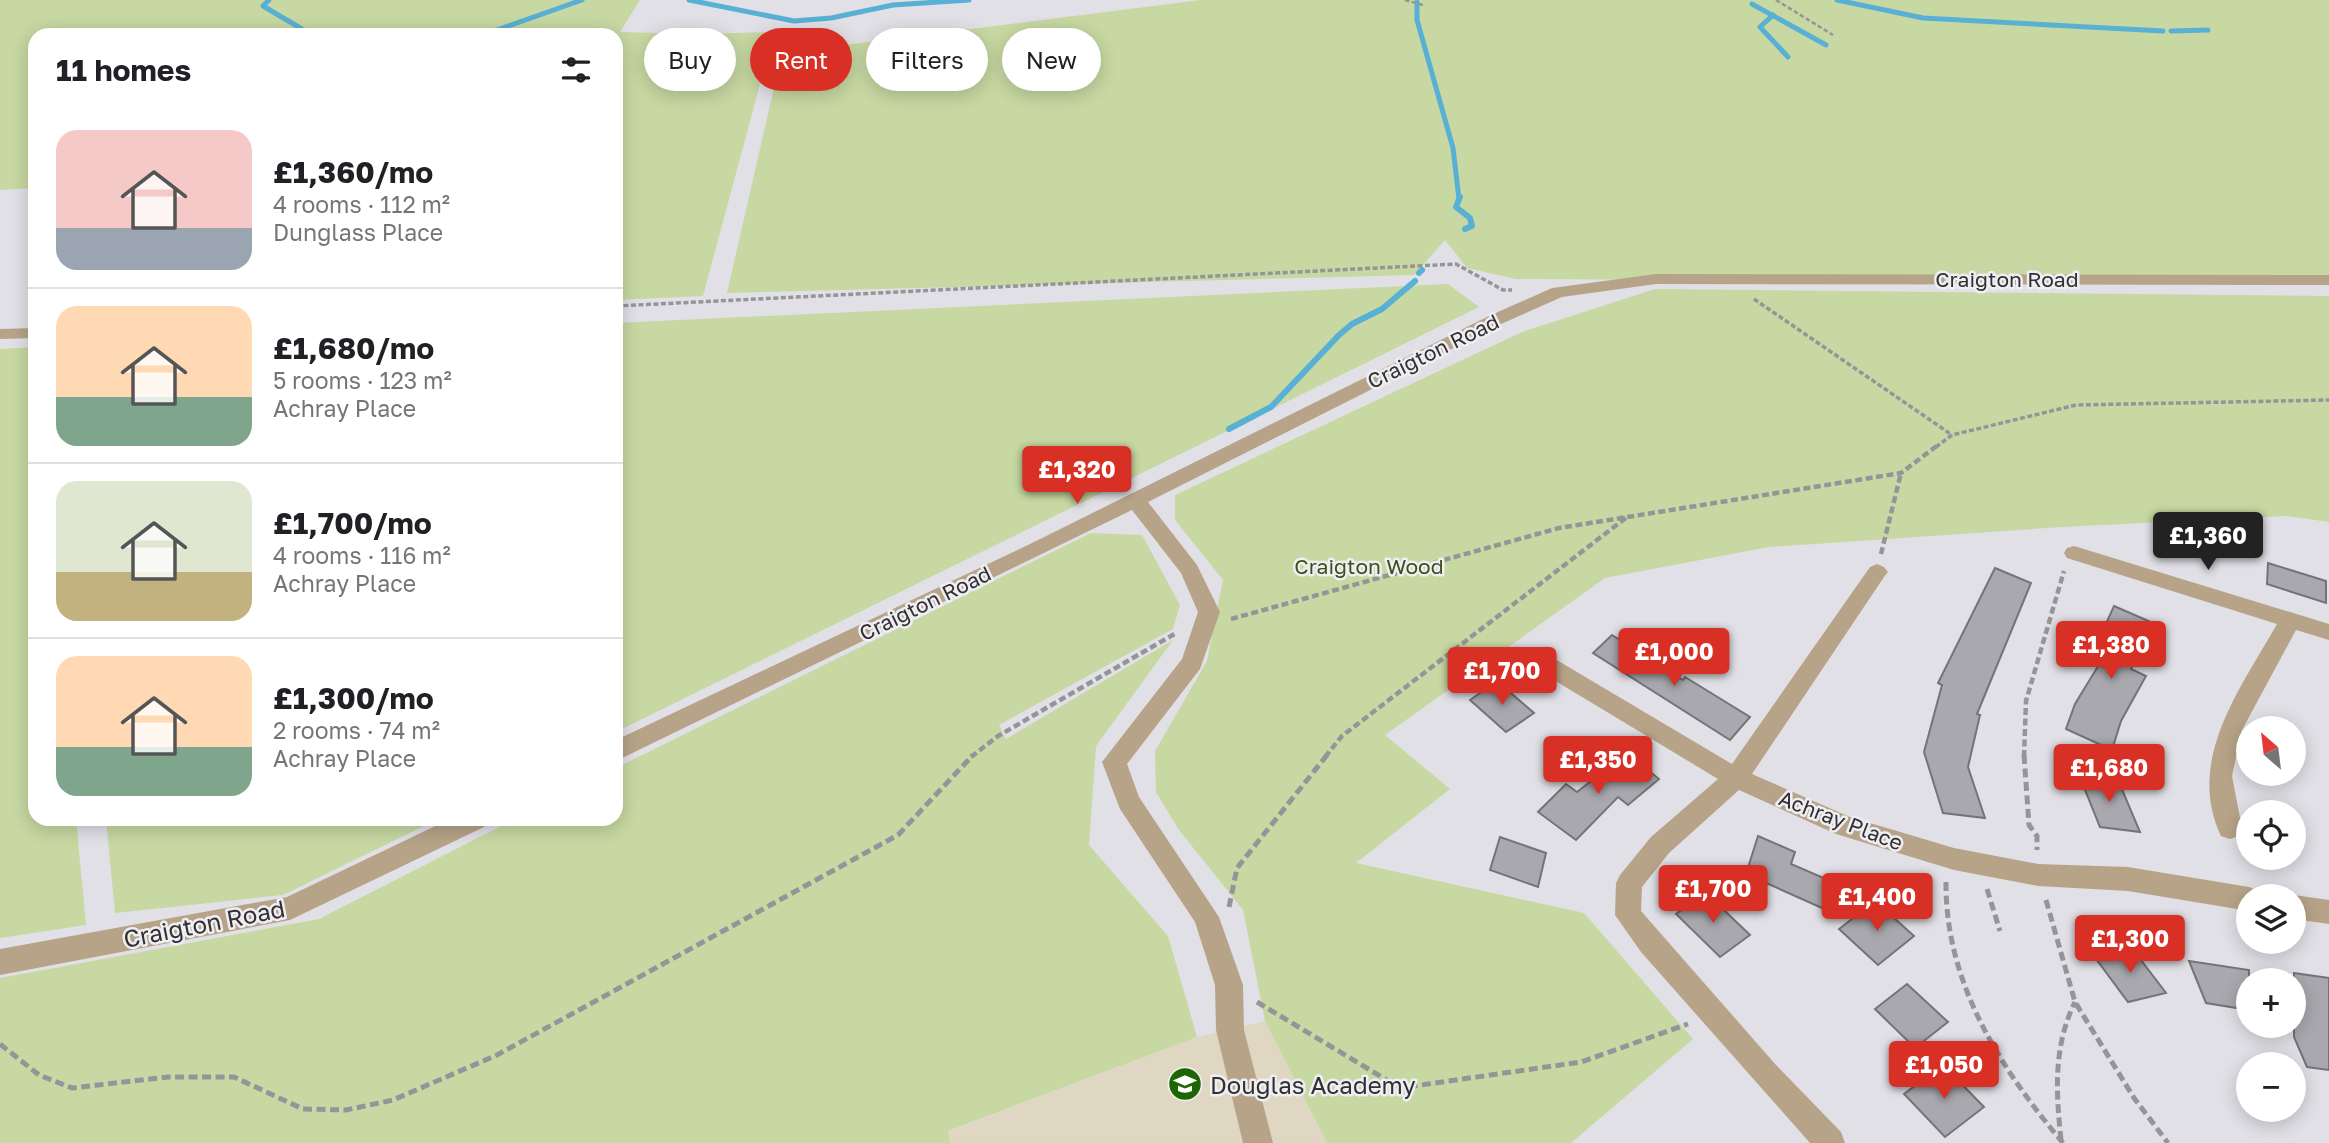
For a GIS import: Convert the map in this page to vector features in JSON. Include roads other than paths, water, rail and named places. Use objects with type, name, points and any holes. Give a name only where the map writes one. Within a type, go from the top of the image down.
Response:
[{"type":"street","name":"Craigton Road","points":[[623,748],[1135,499],[1494,320],[1558,292],[1656,279],[2329,280]]},
{"type":"street","points":[[0,334],[28,333]]},
{"type":"street","points":[[1135,499],[1190,570],[1209,612],[1192,663],[1114,762],[1129,802],[1206,917],[1229,985],[1230,1030],[1255,1139]]},
{"type":"street","points":[[2074,553],[2329,632]]},
{"type":"street","points":[[1830,1143],[1713,1015],[1628,915],[1629,883],[1660,845],[1735,778],[1877,572]]},
{"type":"street","points":[[2230,828],[2220,776],[2230,729],[2290,620]]},
{"type":"street","name":"Achray Place","points":[[1547,665],[1735,778],[1845,826],[1942,856],[2038,875],[2128,879],[2236,898]]},
{"type":"street","name":"Craigton Road","points":[[0,962],[290,908],[460,826]]},
{"type":"street","points":[[2306,909],[2329,912]]},
{"type":"waterway","points":[[269,0],[263,6],[300,28]]},
{"type":"waterway","points":[[503,28],[582,0]]},
{"type":"waterway","points":[[689,0],[794,21],[831,18],[893,5],[969,0]]},
{"type":"waterway","points":[[1837,0],[1923,18],[2163,31]]},
{"type":"waterway","points":[[1417,2],[1417,20],[1453,148],[1459,199]]},
{"type":"waterway","points":[[1752,4],[1773,15]]},
{"type":"waterway","points":[[1773,15],[1826,45]]},
{"type":"waterway","points":[[1773,15],[1760,27],[1788,57]]},
{"type":"waterway","points":[[2171,31],[2208,30]]},
{"type":"waterway","points":[[1460,197],[1456,207],[1470,218],[1472,226],[1465,229]]},
{"type":"waterway","points":[[1419,273],[1422,270]]},
{"type":"waterway","points":[[1229,429],[1271,407],[1339,335],[1352,324],[1382,309],[1415,281]]},
{"type":"place","name":"Douglas Academy","points":[[1185,1084]]},
{"type":"park label","name":"Craigton Wood","points":[[1369,566]]}]
